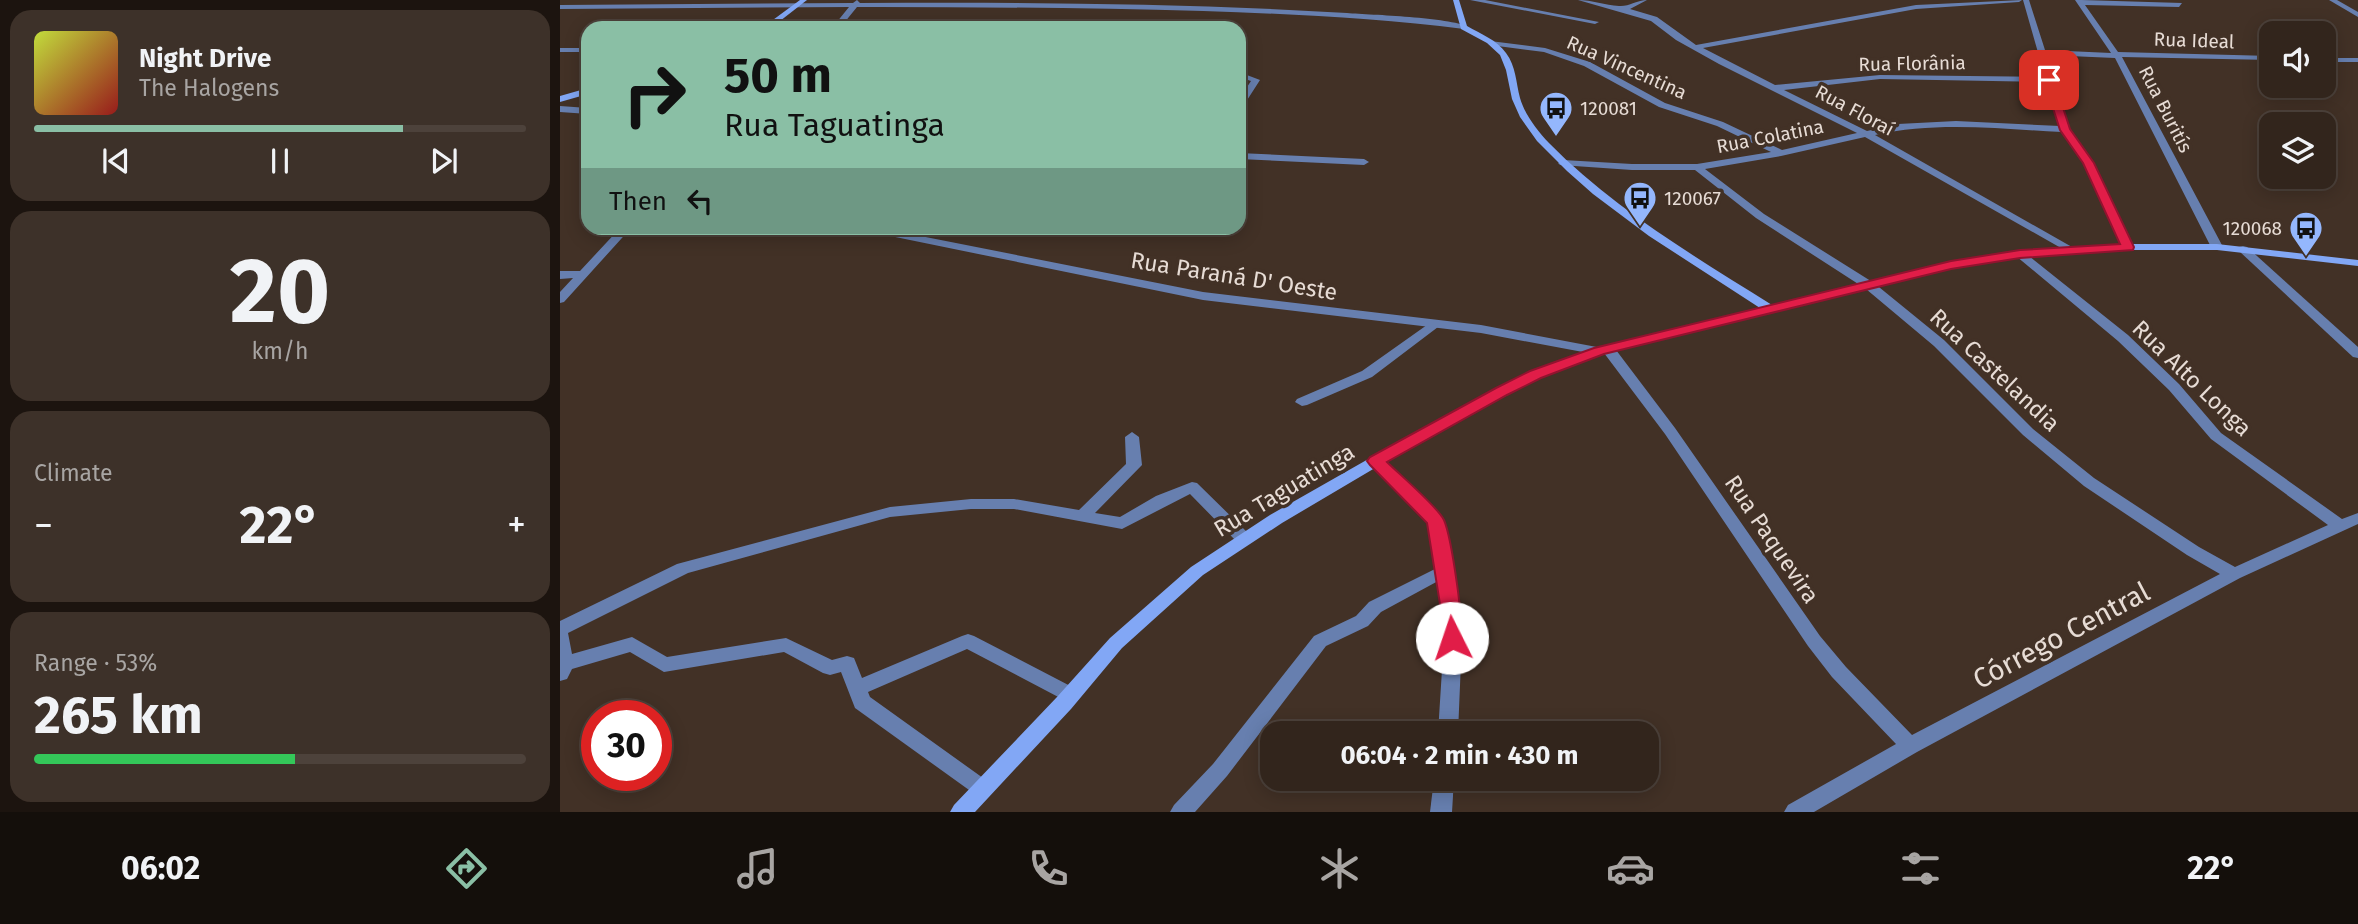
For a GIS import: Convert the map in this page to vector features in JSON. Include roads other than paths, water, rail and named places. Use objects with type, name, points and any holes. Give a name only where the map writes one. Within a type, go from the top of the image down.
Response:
[{"type":"street","points":[[776,21],[804,0]]},
{"type":"street","points":[[1456,0],[1464,27]]},
{"type":"street","points":[[1473,0],[1595,22]]},
{"type":"street","name":"Rua Floraí","points":[[1581,0],[1654,19],[1696,47],[1866,134],[2068,250]]},
{"type":"street","points":[[1623,9],[1644,0]]},
{"type":"street","points":[[1696,47],[1916,7],[2019,0]]},
{"type":"street","points":[[2026,0],[2065,130],[2088,163],[2128,247]]},
{"type":"street","points":[[2332,0],[2358,15]]},
{"type":"street","points":[[2079,1],[2179,5]]},
{"type":"street","points":[[2079,1],[2116,55]]},
{"type":"street","points":[[841,21],[856,2]]},
{"type":"street","points":[[560,7],[796,6],[856,2],[1184,8],[1382,16],[1464,27],[1493,43],[1507,61],[1517,102],[1526,121],[1563,163],[1606,202],[1639,226],[1772,310]]},
{"type":"street","name":"Rua Vincentina","points":[[1493,43],[1545,50],[1587,64],[1662,104],[1730,128],[1781,153]]},
{"type":"street","points":[[560,50],[581,50]]},
{"type":"street","name":"Rua Buritís","points":[[2041,52],[2116,55],[2217,247]]},
{"type":"street","name":"Rua Ideal","points":[[2116,55],[2259,58]]},
{"type":"street","points":[[2336,60],[2358,61]]},
{"type":"street","points":[[1246,76],[1253,77],[1256,84],[1246,97]]},
{"type":"street","name":"Rua Florânia","points":[[1776,88],[1880,78],[2049,80]]},
{"type":"street","points":[[560,99],[581,92]]},
{"type":"street","points":[[560,110],[581,111]]},
{"type":"street","name":"Rua Colatina","points":[[1563,163],[1697,167],[1781,153],[1898,127],[1956,124],[2065,130]]},
{"type":"street","points":[[1246,156],[1364,162]]},
{"type":"street","name":"Rua Castelandia","points":[[1697,167],[1760,216],[1870,286],[1939,344],[2028,432],[2089,482],[2159,529],[2234,574]]},
{"type":"street","points":[[560,299],[619,235]]},
{"type":"street","name":"Rua Paraná D' Oeste","points":[[901,235],[1203,296],[1481,329],[1604,350]]},
{"type":"street","name":"Rua Taguatinga","points":[[961,812],[1116,643],[1197,571],[1244,539],[1376,461],[1535,375],[1604,350],[1951,265],[2020,254],[2128,247],[2217,247],[2358,263]]},
{"type":"street","points":[[2243,249],[2358,354]]},
{"type":"street","name":"Rua Alto Longa","points":[[2020,254],[2123,338],[2174,387],[2216,436],[2341,526]]},
{"type":"street","points":[[560,275],[582,274]]},
{"type":"street","points":[[1302,402],[1367,374],[1434,324]]},
{"type":"street","name":"Rua Paquevira","points":[[1604,350],[1670,430],[1814,641],[1839,672],[1910,746]]},
{"type":"street","points":[[1083,516],[1134,465],[1132,437]]},
{"type":"street","points":[[1376,461],[1436,521],[1445,570],[1452,638],[1449,721]]},
{"type":"street","points":[[560,629],[683,568],[890,512],[971,504],[1014,504],[1122,523],[1192,486],[1244,539]]},
{"type":"street","name":"Córrego Central","points":[[1795,812],[1910,746],[2234,574],[2358,518]]},
{"type":"street","points":[[1181,812],[1220,771],[1320,641],[1362,621],[1375,607],[1445,570]]},
{"type":"street","points":[[560,636],[563,669],[632,644],[664,665],[786,645],[830,668],[847,663],[862,702],[983,789]]},
{"type":"street","points":[[857,688],[968,641],[1070,695]]},
{"type":"street","points":[[1441,812],[1443,791]]},
{"type":"place","name":"120081","points":[[1556,138]]},
{"type":"place","name":"120067","points":[[1640,228]]},
{"type":"place","name":"120068","points":[[2306,258]]}]
